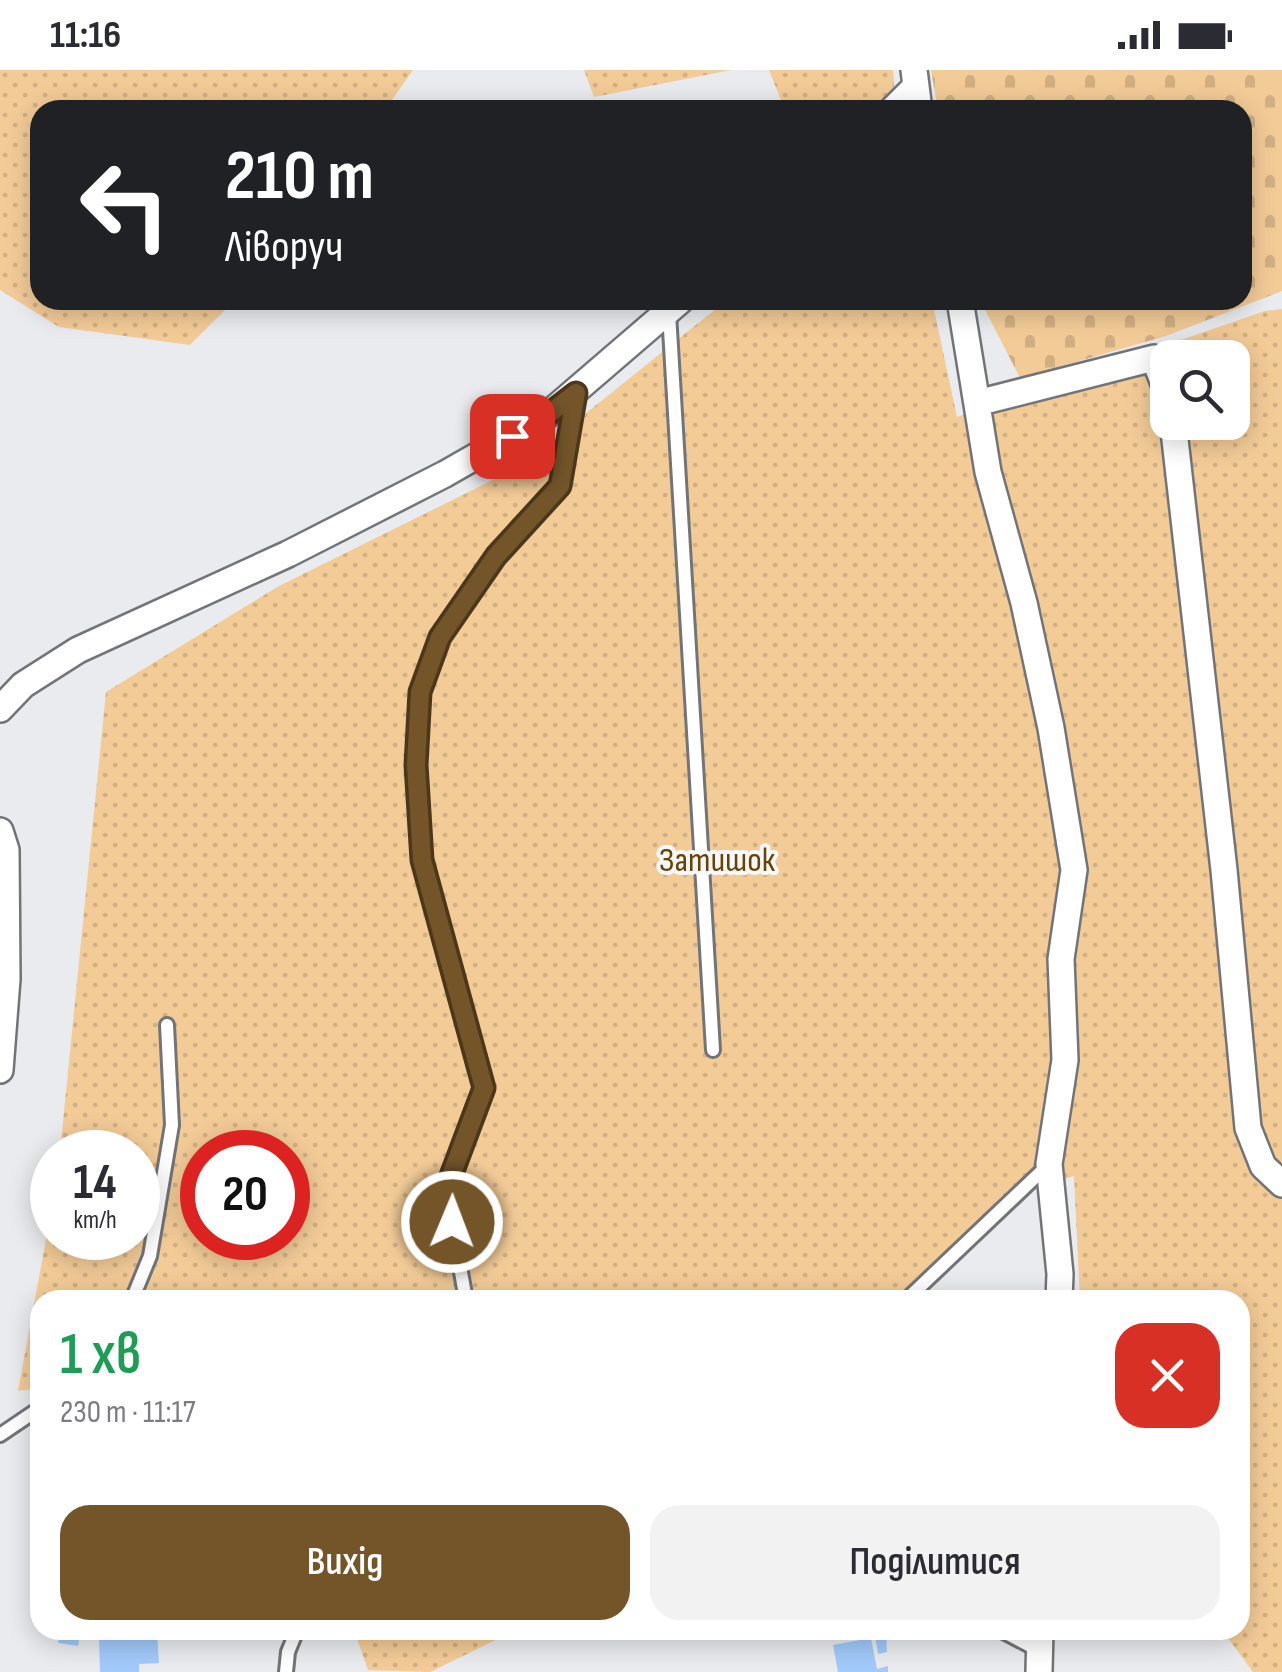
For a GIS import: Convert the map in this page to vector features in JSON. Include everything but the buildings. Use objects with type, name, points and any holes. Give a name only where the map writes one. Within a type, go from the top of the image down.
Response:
[{"type":"street","points":[[0,709],[23,685],[78,650],[288,554],[445,474],[545,417],[669,310]]},
{"type":"street","points":[[962,310],[988,472],[1024,603],[1052,728],[1074,870],[1061,959],[1065,1060],[1049,1164],[1058,1290]]},
{"type":"street","points":[[977,404],[1150,359]]},
{"type":"street","points":[[1176,440],[1248,1128],[1264,1166],[1282,1184]]},
{"type":"street","points":[[0,831],[6,850],[7,979],[0,1070]]},
{"type":"lane","points":[[675,310],[713,1050]]},
{"type":"lane","points":[[464,1290],[452,1222],[451,1176],[484,1088],[422,860],[416,765],[420,692],[440,637],[496,556],[560,486],[576,393]]},
{"type":"lane","points":[[136,1290],[150,1256],[172,1125],[167,1025]]},
{"type":"lane","points":[[917,1290],[1049,1164]]},
{"type":"lane","points":[[0,1435],[30,1415]]},
{"type":"lane","points":[[286,1672],[293,1640]]},
{"type":"green space","points":[[0,70],[413,70],[392,100],[30,100],[30,309],[0,290]]},
{"type":"green space","points":[[584,70],[731,70],[594,97]]},
{"type":"green space","points":[[769,70],[893,70],[895,100],[781,100]]},
{"type":"green space","points":[[931,70],[1282,70],[1282,291],[1252,303],[1252,100],[936,100]]},
{"type":"green space","name":"Затишок","points":[[1282,309],[1282,1672],[1253,1672],[1229,1640],[1250,1640],[1250,1290],[1080,1290],[1074,1176],[1002,1198],[914,1290],[37,1290],[42,1260],[160,1260],[160,1130],[62,1130],[106,692],[279,586],[519,467],[715,310],[934,310],[957,417],[1150,351],[1150,440],[1250,440],[1250,340],[1181,340],[1265,311]]},
{"type":"green space","points":[[32,310],[225,310],[190,345],[59,327]]},
{"type":"green space","points":[[985,310],[1233,310],[1150,341],[1020,378]]},
{"type":"green space","name":"Затишок","points":[[30,1326],[30,1389],[18,1391]]},
{"type":"green space","points":[[358,1640],[496,1640],[430,1672],[368,1670]]},
{"type":"route","points":[[452,1222],[451,1176],[484,1088],[422,860],[416,765],[420,692],[440,637],[496,556],[560,486],[576,393],[512,436]]}]
